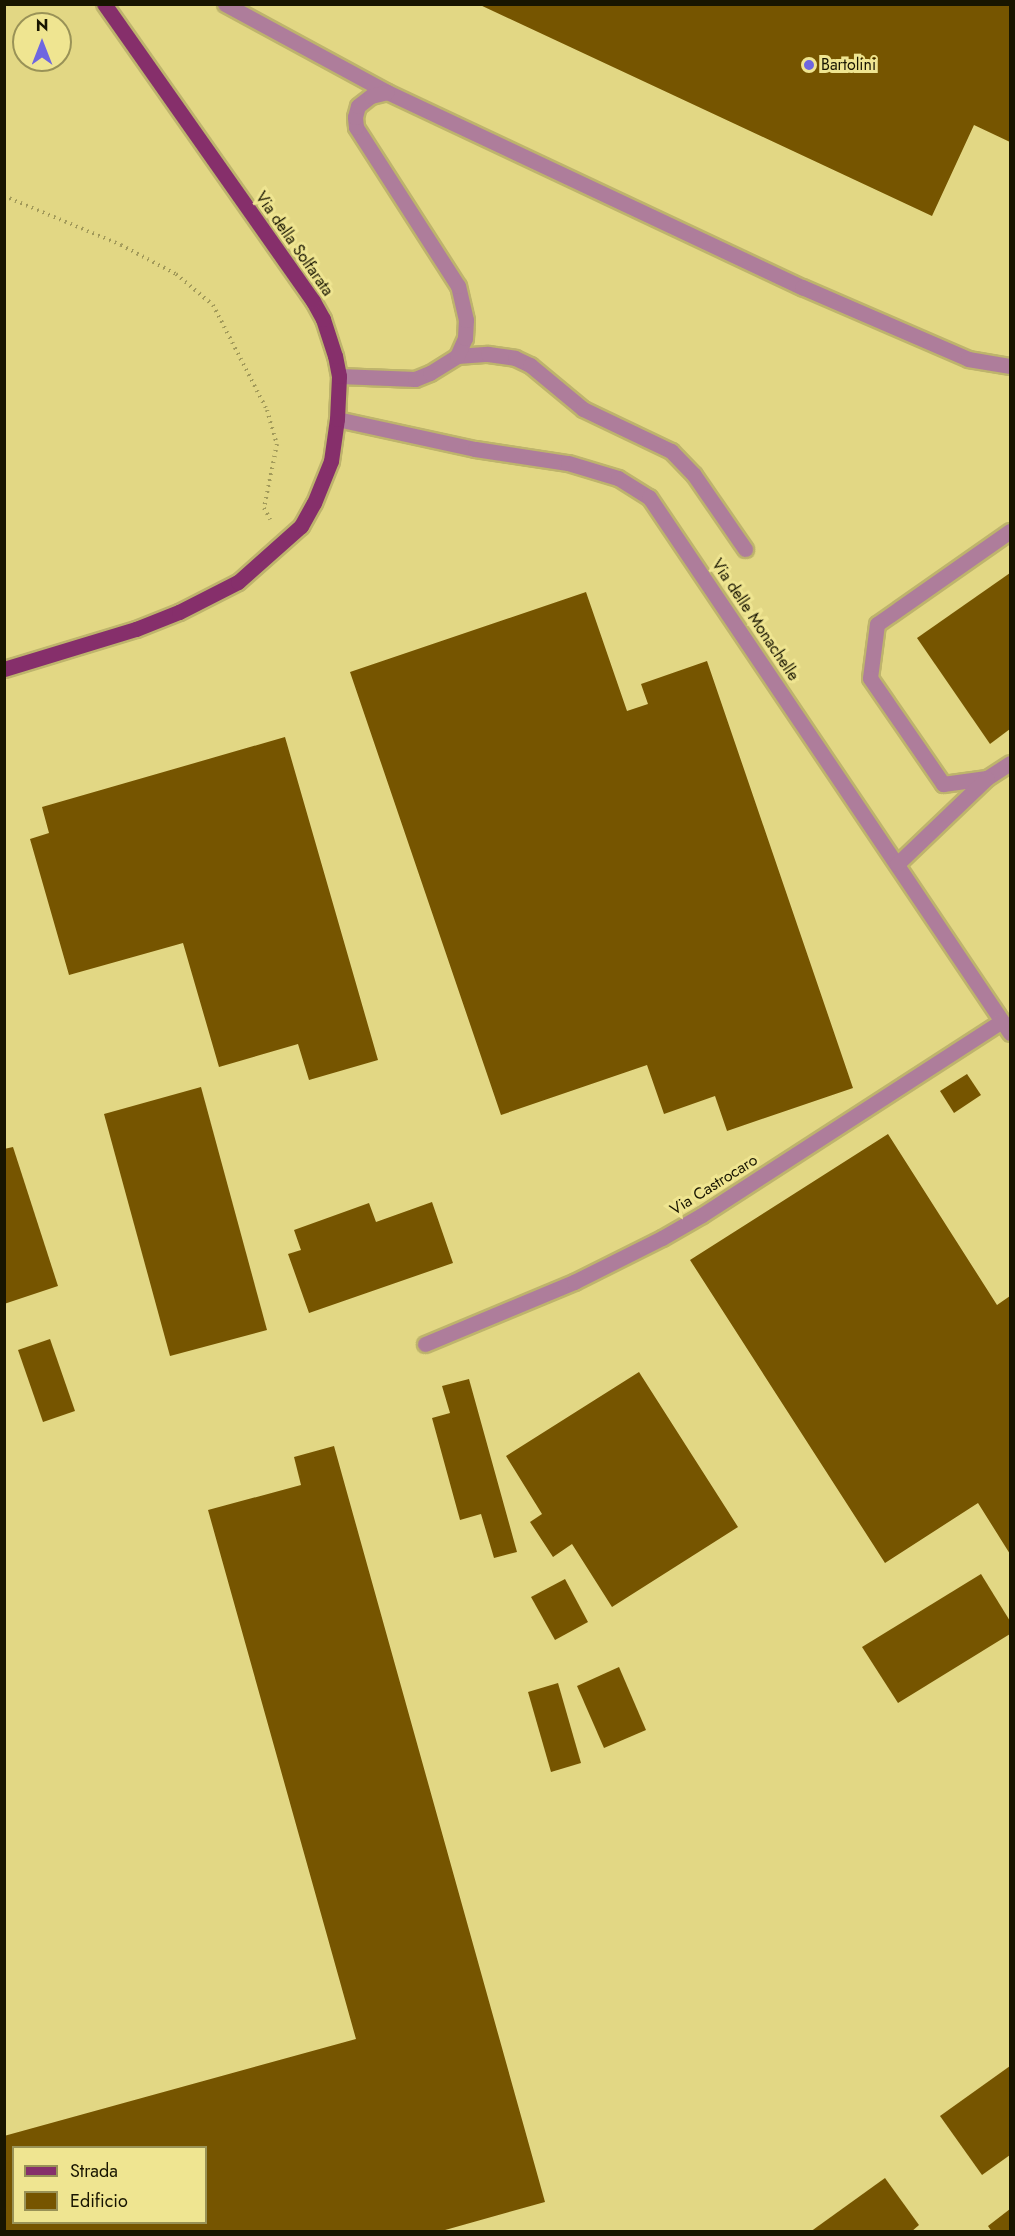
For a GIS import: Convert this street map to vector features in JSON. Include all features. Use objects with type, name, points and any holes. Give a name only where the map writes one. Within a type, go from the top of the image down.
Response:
[{"type":"main road","name":"Via della Solfarata","points":[[4,669],[71,651],[179,612],[237,582],[301,526],[314,503],[331,461],[337,419],[339,376],[329,334],[313,301],[104,4]]},
{"type":"street","points":[[225,4],[387,92],[802,288],[968,359],[1011,366]]},
{"type":"street","points":[[387,92],[371,96],[358,106],[355,117],[356,127],[458,286],[466,320],[465,338],[457,356]]},
{"type":"street","points":[[339,376],[415,379],[430,373],[457,356],[488,354],[515,357],[530,365],[583,409],[671,451],[694,475],[745,549]]},
{"type":"street","name":"Via delle Monachelle","points":[[337,419],[475,449],[568,464],[618,478],[649,497],[1006,1027]]},
{"type":"street","points":[[987,778],[943,784],[870,678],[877,624],[1011,531]]},
{"type":"street","points":[[897,864],[987,778],[1011,763]]},
{"type":"street","name":"Via Castrocaro","points":[[425,1344],[574,1282],[662,1238],[1006,1027]]},
{"type":"path","points":[[4,196],[121,244],[176,274],[213,305],[270,421],[277,444],[264,508],[284,543]]},
{"type":"building","name":"Bartolini","points":[[478,4],[1010,4],[1010,142],[974,125],[932,216]]},
{"type":"building","points":[[1010,573],[1010,729],[990,744],[917,638]]},
{"type":"building","points":[[586,592],[627,711],[648,704],[641,684],[707,661],[853,1088],[727,1131],[715,1096],[664,1114],[647,1065],[501,1115],[350,672]]},
{"type":"building","points":[[285,737],[378,1060],[309,1080],[298,1044],[219,1067],[183,943],[69,975],[30,839],[49,833],[42,807]]},
{"type":"building","points":[[967,1074],[981,1095],[954,1113],[940,1091]]},
{"type":"building","points":[[201,1087],[267,1330],[170,1356],[104,1114]]},
{"type":"building","points":[[888,1134],[997,1305],[1010,1296],[1010,1554],[978,1503],[885,1563],[690,1260]]},
{"type":"building","points":[[13,1147],[58,1286],[4,1304],[4,1149]]},
{"type":"building","points":[[432,1202],[453,1263],[309,1313],[288,1254],[301,1250],[294,1230],[369,1203],[376,1222]]},
{"type":"building","points":[[50,1339],[75,1411],[43,1422],[18,1350]]},
{"type":"building","points":[[639,1372],[738,1527],[612,1607],[572,1544],[553,1557],[530,1522],[542,1514],[506,1456]]},
{"type":"building","points":[[469,1379],[517,1552],[494,1558],[481,1514],[460,1520],[432,1418],[450,1413],[442,1386]]},
{"type":"building","points":[[334,1446],[545,2202],[438,2232],[4,2232],[4,2136],[356,2039],[208,1510],[301,1485],[294,1457]]},
{"type":"building","points":[[981,1574],[1010,1621],[1010,1634],[898,1703],[862,1647]]},
{"type":"building","points":[[565,1579],[588,1622],[555,1640],[531,1597]]},
{"type":"building","points":[[619,1667],[646,1730],[604,1748],[577,1686]]},
{"type":"building","points":[[558,1683],[581,1763],[551,1772],[528,1692]]},
{"type":"building","points":[[1010,2066],[1010,2155],[982,2175],[940,2116]]},
{"type":"building","points":[[885,2178],[919,2225],[911,2232],[810,2232]]},
{"type":"building","points":[[1010,2209],[1010,2232],[992,2232],[988,2226]]},
{"type":"place","name":"Bartolini","points":[[809,65]]}]
